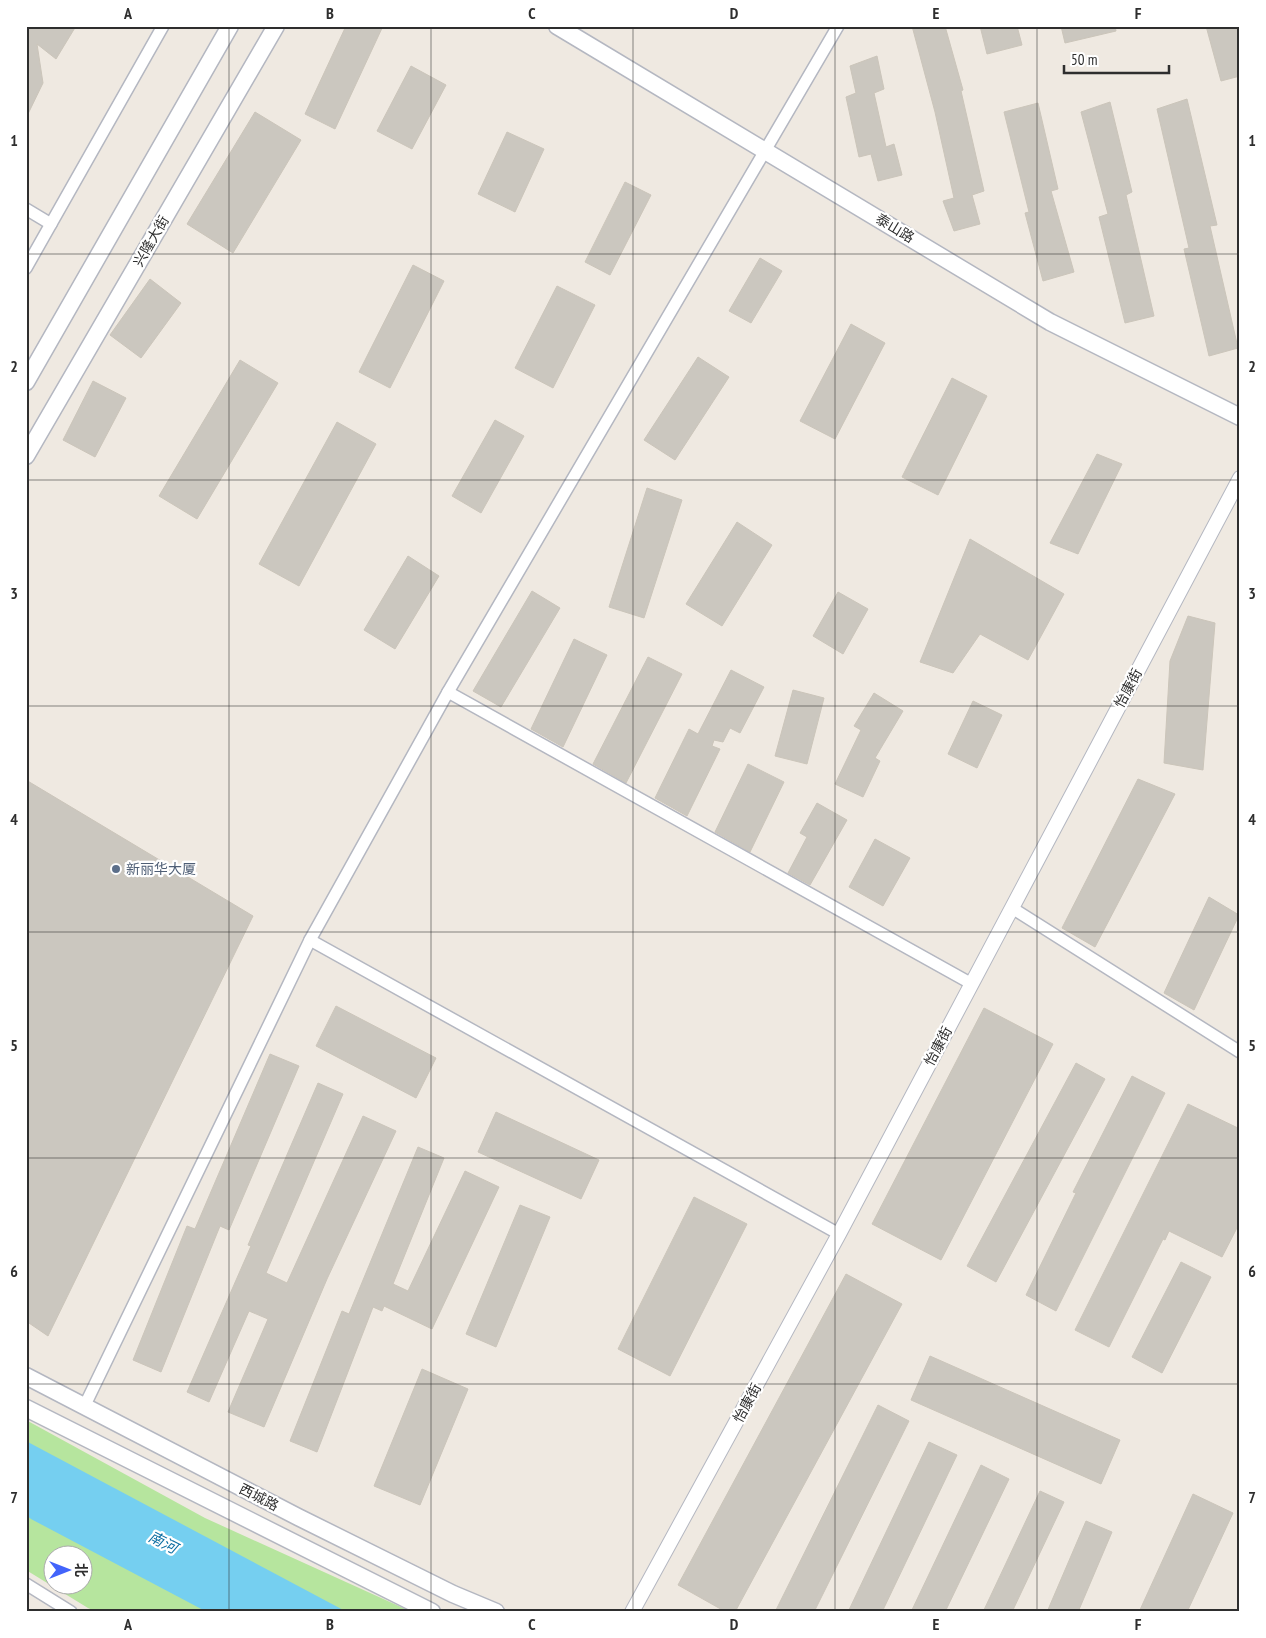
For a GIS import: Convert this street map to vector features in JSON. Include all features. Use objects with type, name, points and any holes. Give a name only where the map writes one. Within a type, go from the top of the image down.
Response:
[{"type":"main road","points":[[26,382],[230,26]]},
{"type":"main road","name":"兴隆大街","points":[[26,456],[276,26]]},
{"type":"main road","name":"泰山路","points":[[557,26],[1050,322],[1240,417]]},
{"type":"main road","name":"西城路","points":[[26,1376],[307,1522],[453,1594],[496,1612]]},
{"type":"main road","name":"西城路","points":[[26,1408],[432,1612]]},
{"type":"street","points":[[26,268],[163,26]]},
{"type":"street","points":[[84,1407],[310,940],[448,692],[838,26]]},
{"type":"street","points":[[26,209],[51,224]]},
{"type":"street","name":"怡康街","points":[[632,1612],[839,1234],[1240,478]]},
{"type":"street","points":[[448,692],[972,984]]},
{"type":"street","points":[[1012,908],[1240,1052]]},
{"type":"street","points":[[310,940],[839,1234]]},
{"type":"street","points":[[26,1584],[71,1612]]},
{"type":"green space","points":[[26,1420],[205,1518],[412,1612],[97,1612],[68,1596],[92,1596],[92,1546],[42,1546],[42,1580],[26,1570]]},
{"type":"water","name":"南河","points":[[26,1441],[347,1612],[207,1612],[92,1551],[92,1546],[82,1546],[26,1515]]},
{"type":"building","points":[[26,26],[76,26],[56,59],[37,44],[43,83],[26,118]]},
{"type":"building","points":[[346,26],[383,26],[335,129],[305,114]]},
{"type":"building","points":[[912,26],[945,26],[963,90],[961,91],[984,191],[972,195],[980,224],[954,231],[943,201],[954,198],[935,112]]},
{"type":"building","points":[[980,26],[1017,26],[1022,45],[987,54]]},
{"type":"building","points":[[1061,26],[1115,26],[1116,31],[1065,43]]},
{"type":"building","points":[[1206,26],[1240,26],[1240,76],[1221,81]]},
{"type":"building","points":[[877,56],[884,89],[874,93],[886,147],[894,144],[902,175],[878,181],[871,154],[859,157],[846,97],[856,93],[850,66]]},
{"type":"building","points":[[411,66],[446,85],[412,149],[377,131]]},
{"type":"building","points":[[1187,99],[1217,225],[1210,226],[1238,348],[1209,356],[1184,249],[1189,248],[1157,109]]},
{"type":"building","points":[[1110,102],[1132,192],[1126,195],[1154,316],[1125,323],[1099,217],[1108,214],[1081,112]]},
{"type":"building","points":[[1038,103],[1058,189],[1051,191],[1074,272],[1043,281],[1025,213],[1029,212],[1004,112]]},
{"type":"building","points":[[255,112],[301,140],[233,253],[187,224]]},
{"type":"building","points":[[507,132],[544,149],[515,212],[478,194]]},
{"type":"building","points":[[625,182],[651,195],[610,275],[585,262]]},
{"type":"building","points":[[760,258],[782,271],[751,323],[729,311]]},
{"type":"building","points":[[413,265],[444,281],[390,388],[359,372]]},
{"type":"building","points":[[150,279],[181,303],[141,358],[110,335]]},
{"type":"building","points":[[557,286],[595,305],[553,388],[515,368]]},
{"type":"building","points":[[851,324],[885,343],[835,439],[800,421]]},
{"type":"building","points":[[698,357],[729,377],[675,460],[644,440]]},
{"type":"building","points":[[240,360],[278,383],[197,519],[159,496]]},
{"type":"building","points":[[952,378],[987,396],[938,495],[902,477]]},
{"type":"building","points":[[93,381],[126,398],[95,457],[63,440]]},
{"type":"building","points":[[495,420],[524,436],[481,513],[452,496]]},
{"type":"building","points":[[337,422],[376,444],[299,586],[259,564]]},
{"type":"building","points":[[1097,454],[1122,464],[1078,554],[1050,543]]},
{"type":"building","points":[[647,488],[682,500],[644,618],[609,607]]},
{"type":"building","points":[[737,522],[772,545],[722,626],[686,604]]},
{"type":"building","points":[[970,539],[1064,594],[1028,660],[980,634],[953,673],[920,662]]},
{"type":"building","points":[[408,556],[439,576],[395,649],[364,630]]},
{"type":"building","points":[[532,591],[560,608],[501,707],[473,691]]},
{"type":"building","points":[[838,592],[868,609],[843,654],[813,636]]},
{"type":"building","points":[[1188,616],[1215,623],[1203,770],[1164,763],[1170,661]]},
{"type":"building","points":[[574,639],[607,655],[563,747],[531,729]]},
{"type":"building","points":[[648,657],[682,674],[626,783],[593,764]]},
{"type":"building","points":[[731,670],[764,687],[740,733],[730,728],[723,742],[714,740],[712,746],[720,749],[687,816],[655,798],[689,729],[698,734]]},
{"type":"building","points":[[793,690],[824,698],[807,764],[775,756]]},
{"type":"building","points":[[874,693],[903,711],[875,758],[880,761],[863,797],[835,784],[861,730],[854,726]]},
{"type":"building","points":[[973,701],[1002,715],[977,768],[948,754]]},
{"type":"building","points":[[748,764],[784,782],[750,852],[715,832]]},
{"type":"building","points":[[1138,779],[1175,794],[1095,947],[1062,928]]},
{"type":"building","points":[[26,780],[253,916],[48,1336],[26,1321]]},
{"type":"building","points":[[817,803],[847,820],[810,885],[788,873],[807,837],[800,833]]},
{"type":"building","points":[[875,839],[910,858],[883,906],[849,887]]},
{"type":"building","points":[[1209,897],[1239,915],[1194,1010],[1164,993]]},
{"type":"building","points":[[336,1006],[436,1058],[416,1098],[316,1046]]},
{"type":"building","points":[[984,1008],[1053,1044],[941,1260],[872,1224]]},
{"type":"building","points":[[270,1054],[299,1066],[229,1230],[220,1226],[161,1372],[133,1360],[187,1226],[195,1229]]},
{"type":"building","points":[[1076,1063],[1105,1079],[996,1282],[967,1266]]},
{"type":"building","points":[[1132,1076],[1165,1093],[1056,1311],[1026,1295],[1076,1193],[1073,1192]]},
{"type":"building","points":[[318,1083],[343,1094],[266,1273],[287,1283],[363,1116],[396,1131],[327,1279],[264,1427],[228,1412],[268,1319],[249,1311],[209,1402],[187,1392],[251,1246],[248,1245]]},
{"type":"building","points":[[1188,1104],[1240,1129],[1240,1222],[1222,1257],[1169,1231],[1165,1240],[1163,1239],[1109,1347],[1075,1330]]},
{"type":"building","points":[[496,1112],[599,1160],[581,1199],[478,1152]]},
{"type":"building","points":[[418,1147],[444,1158],[393,1284],[408,1291],[465,1171],[499,1187],[432,1329],[384,1306],[382,1311],[373,1307],[317,1452],[290,1441],[342,1311],[349,1314]]},
{"type":"building","points":[[694,1197],[747,1224],[670,1376],[618,1349]]},
{"type":"building","points":[[520,1205],[550,1217],[496,1347],[466,1334]]},
{"type":"building","points":[[1181,1262],[1211,1277],[1162,1373],[1132,1357]]},
{"type":"building","points":[[846,1274],[902,1304],[735,1612],[726,1612],[678,1585]]},
{"type":"building","points":[[930,1356],[1120,1440],[1101,1484],[911,1400]]},
{"type":"building","points":[[422,1369],[468,1389],[420,1505],[374,1486]]},
{"type":"building","points":[[878,1405],[909,1421],[814,1612],[775,1612]]},
{"type":"building","points":[[929,1442],[957,1455],[882,1612],[848,1612]]},
{"type":"building","points":[[981,1465],[1009,1479],[945,1612],[911,1612]]},
{"type":"building","points":[[1040,1491],[1064,1502],[1012,1612],[983,1612]]},
{"type":"building","points":[[1193,1494],[1233,1513],[1187,1612],[1139,1612]]},
{"type":"building","points":[[1086,1521],[1112,1532],[1078,1612],[1047,1612]]},
{"type":"place","name":"新丽华大厦","points":[[116,869]]}]
